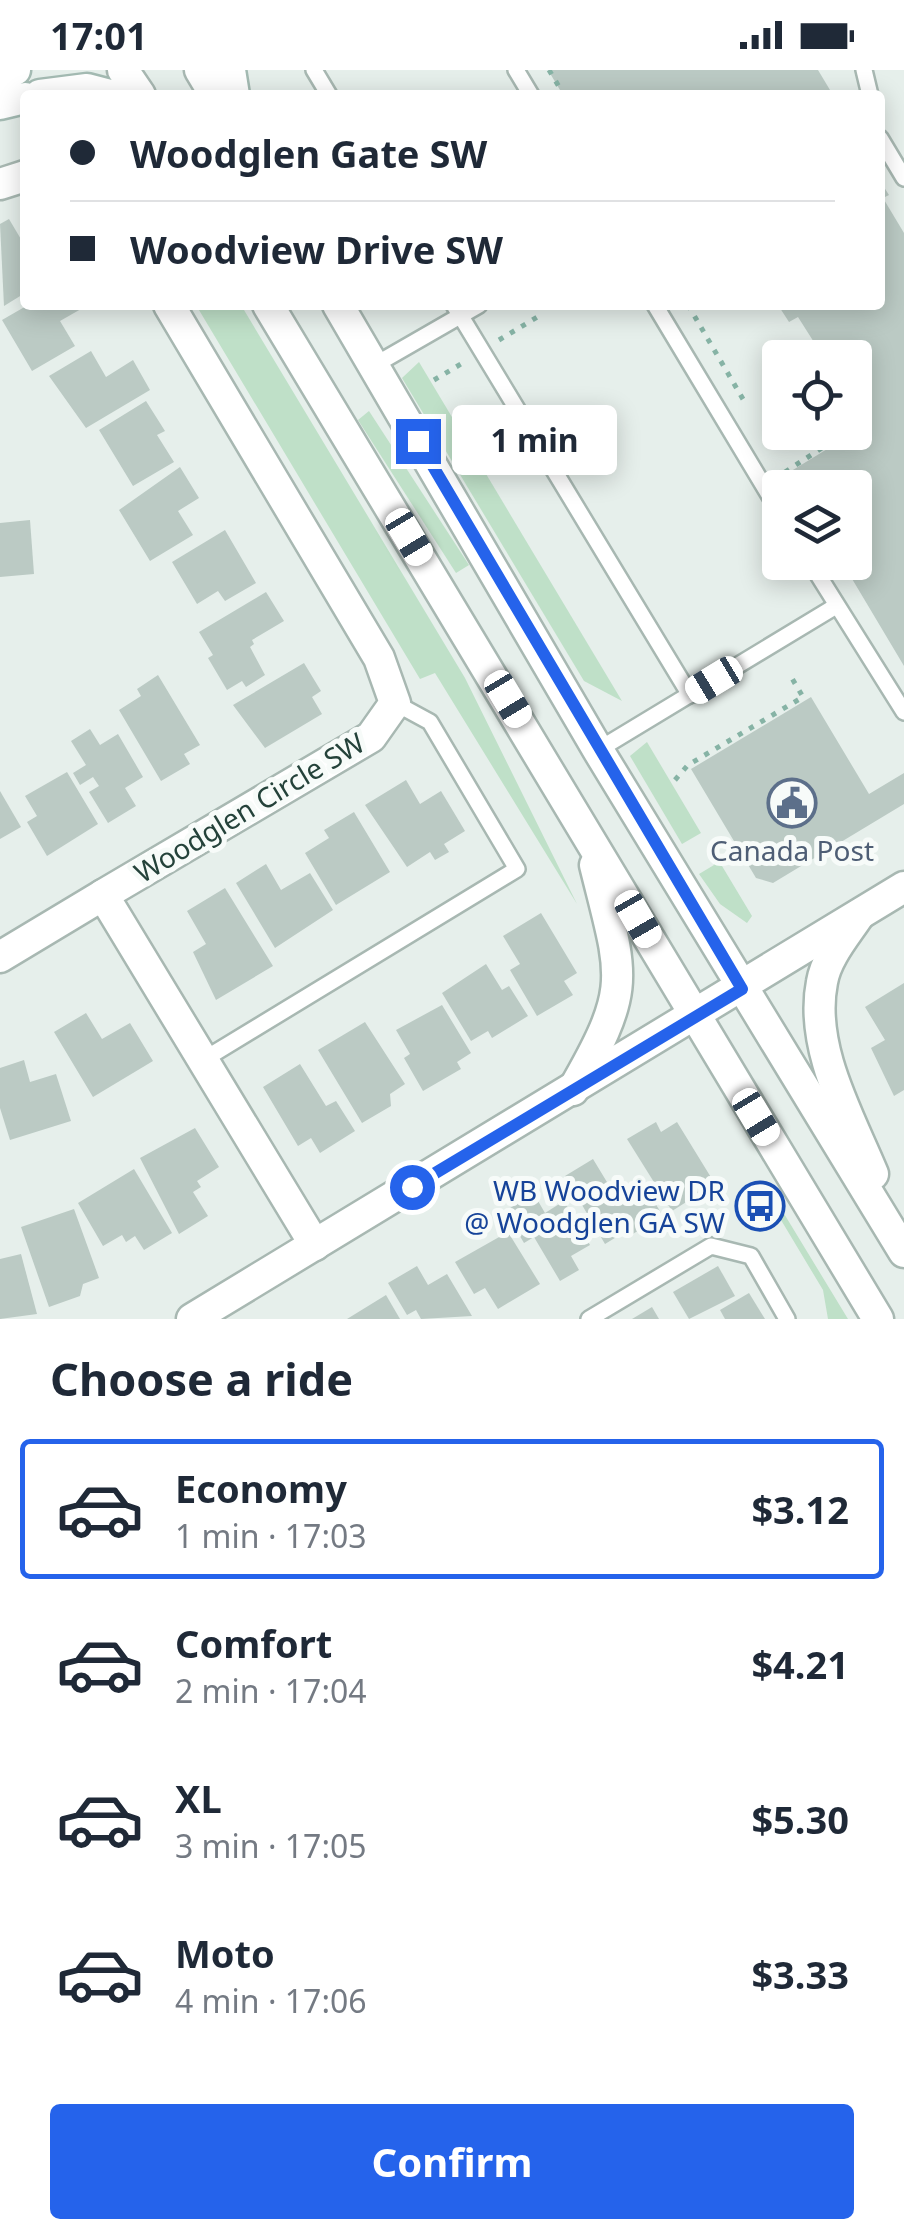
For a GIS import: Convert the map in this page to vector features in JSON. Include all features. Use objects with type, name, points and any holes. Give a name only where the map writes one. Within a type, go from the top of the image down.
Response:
[{"type":"street","points":[[0,79],[15,70]]},
{"type":"street","points":[[172,310],[379,658],[395,703]]},
{"type":"street","points":[[271,310],[878,1319]]},
{"type":"street","points":[[341,310],[598,750],[904,1251]]},
{"type":"street","name":"Woodglen Circle SW","points":[[315,1245],[103,895],[371,737],[395,703]]},
{"type":"street","points":[[547,764],[589,838],[619,962],[618,999],[610,1026],[573,1090]]},
{"type":"street","points":[[192,1319],[742,989],[904,887]]},
{"type":"street","points":[[0,957],[103,895]]},
{"type":"street","points":[[859,916],[828,962],[820,1016],[831,1071],[904,1251]]},
{"type":"lane","points":[[885,146],[904,178]]},
{"type":"lane","points":[[374,366],[457,310],[690,694]]},
{"type":"lane","points":[[658,310],[762,483]]},
{"type":"lane","points":[[821,580],[904,712]]},
{"type":"lane","points":[[598,750],[836,606]]},
{"type":"lane","points":[[203,1060],[517,869],[430,722],[395,703]]},
{"type":"lane","points":[[589,1319],[711,1246],[751,1256],[787,1319]]},
{"type":"path","points":[[691,310],[747,406]]},
{"type":"path","points":[[496,342],[539,316]]},
{"type":"path","points":[[434,380],[467,360]]},
{"type":"path","points":[[784,470],[818,450]]},
{"type":"path","points":[[675,780],[688,766],[802,696],[790,675]]},
{"type":"green space","points":[[199,310],[244,310],[465,678],[577,904],[435,673],[420,679]]},
{"type":"green space","points":[[419,362],[622,701],[584,681],[402,378]]},
{"type":"green space","points":[[369,411],[469,565],[456,573],[358,420]]},
{"type":"green space","points":[[647,742],[701,833],[682,844],[630,756]]},
{"type":"green space","points":[[716,856],[752,916],[747,923],[720,904],[699,874],[714,865],[711,859]]},
{"type":"green space","points":[[783,1211],[848,1319],[828,1319],[823,1290],[778,1215]]},
{"type":"building","points":[[548,70],[818,70],[830,90],[560,90]]},
{"type":"building","points":[[885,201],[904,233],[904,666],[853,580],[872,580],[872,470],[793,470],[826,450],[872,450],[872,340],[813,340],[798,317],[789,322],[781,310],[885,310]]},
{"type":"building","points":[[9,219],[20,238],[20,296],[4,306],[0,224]]},
{"type":"building","points":[[20,310],[79,310],[60,321],[75,346],[32,371],[2,320]]},
{"type":"building","points":[[91,351],[106,377],[133,360],[150,390],[86,428],[49,376]]},
{"type":"building","points":[[146,401],[165,431],[157,435],[174,462],[133,486],[99,430]]},
{"type":"building","points":[[180,467],[199,498],[178,511],[193,535],[150,561],[119,510]]},
{"type":"building","points":[[30,520],[34,574],[0,577],[0,523]]},
{"type":"building","points":[[225,530],[256,583],[225,601],[218,591],[197,604],[172,562]]},
{"type":"building","points":[[266,592],[284,621],[252,640],[254,644],[250,647],[265,675],[246,687],[242,681],[227,690],[208,658],[213,655],[199,632]]},
{"type":"building","points":[[304,663],[321,691],[312,697],[322,714],[265,748],[233,705]]},
{"type":"building","points":[[158,675],[200,745],[184,754],[190,764],[161,781],[119,710],[141,696],[137,689]]},
{"type":"building","points":[[811,697],[869,794],[904,773],[904,804],[773,883],[756,878],[691,769]]},
{"type":"building","points":[[90,729],[100,745],[118,734],[143,777],[125,788],[136,806],[108,823],[89,792],[99,786],[93,777],[80,785],[73,773],[86,765],[71,741]]},
{"type":"building","points":[[67,772],[98,824],[47,856],[27,822],[37,816],[25,796]]},
{"type":"building","points":[[406,780],[420,804],[441,791],[465,831],[444,844],[449,852],[435,860],[430,852],[407,867],[365,805]]},
{"type":"building","points":[[0,791],[21,827],[0,839]]},
{"type":"building","points":[[354,812],[390,872],[336,905],[305,853],[329,838],[324,830]]},
{"type":"building","points":[[266,864],[281,890],[310,873],[333,910],[275,948],[236,883]]},
{"type":"building","points":[[225,888],[273,966],[216,1000],[193,952],[206,944],[187,911]]},
{"type":"building","points":[[541,913],[577,973],[564,981],[573,995],[537,1016],[510,970],[520,964],[503,936]]},
{"type":"building","points":[[486,964],[502,990],[509,986],[528,1016],[492,1038],[488,1031],[471,1041],[442,993]]},
{"type":"building","points":[[904,983],[904,1090],[894,1096],[871,1048],[885,1040],[865,1007]]},
{"type":"building","points":[[442,1005],[471,1053],[457,1062],[461,1069],[423,1091],[404,1058],[410,1054],[396,1030]]},
{"type":"building","points":[[86,1013],[102,1039],[130,1023],[153,1061],[93,1097],[54,1032]]},
{"type":"building","points":[[365,1022],[405,1084],[390,1094],[391,1106],[362,1123],[318,1050]]},
{"type":"building","points":[[24,1060],[30,1082],[56,1074],[71,1121],[10,1140],[0,1108],[0,1068]]},
{"type":"building","points":[[300,1064],[326,1106],[336,1101],[355,1131],[320,1153],[311,1138],[298,1146],[263,1087]]},
{"type":"building","points":[[656,1122],[661,1132],[677,1122],[712,1179],[696,1189],[699,1194],[672,1211],[627,1139]]},
{"type":"building","points":[[195,1128],[219,1167],[197,1181],[201,1187],[193,1192],[208,1216],[179,1234],[140,1158]]},
{"type":"building","points":[[593,1159],[613,1192],[641,1180],[663,1216],[631,1235],[628,1230],[605,1244],[565,1176]]},
{"type":"building","points":[[134,1169],[172,1233],[144,1250],[135,1236],[126,1242],[122,1235],[103,1246],[78,1203]]},
{"type":"building","points":[[534,1194],[545,1213],[564,1201],[590,1245],[571,1256],[579,1270],[560,1281],[534,1237],[524,1243],[505,1211]]},
{"type":"building","points":[[74,1209],[99,1278],[83,1284],[80,1296],[49,1307],[21,1227]]},
{"type":"building","points":[[508,1232],[540,1284],[498,1309],[485,1288],[474,1294],[455,1262]]},
{"type":"building","points":[[21,1254],[37,1314],[0,1319],[0,1259]]},
{"type":"building","points":[[417,1266],[428,1285],[447,1274],[472,1316],[421,1319],[416,1310],[407,1315],[388,1283]]},
{"type":"building","points":[[718,1266],[735,1296],[689,1319],[673,1292]]},
{"type":"building","points":[[749,1293],[765,1319],[725,1319],[720,1310]]},
{"type":"building","points":[[386,1295],[400,1319],[347,1319]]},
{"type":"building","points":[[652,1307],[659,1319],[632,1319]]},
{"type":"place","name":"Canada Post","points":[[792,803]]},
{"type":"place","name":"WB Woodview DR @ Woodglen GA SW","points":[[760,1206]]},
{"type":"route","points":[[412,1187],[742,989],[418,441]]}]
